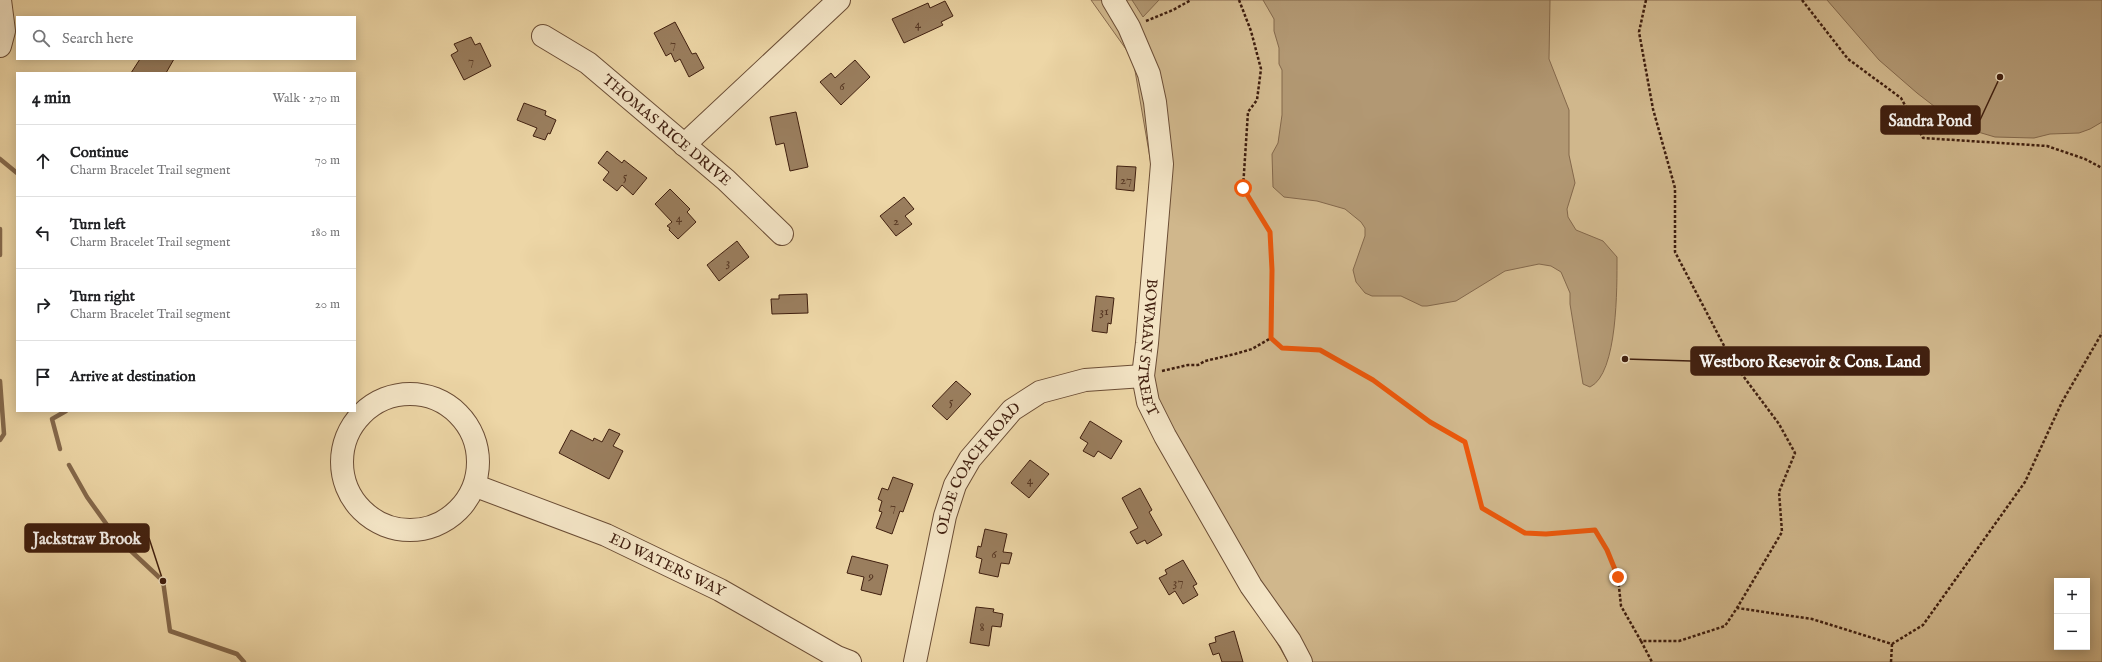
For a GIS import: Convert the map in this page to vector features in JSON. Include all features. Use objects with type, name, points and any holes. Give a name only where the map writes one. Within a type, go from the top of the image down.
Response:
[{"type":"street","points":[[0,0],[2,39]]},
{"type":"street","points":[[684,145],[839,0]]},
{"type":"street","name":"BOWMAN STREET","points":[[1113,0],[1129,27],[1149,74],[1162,164],[1143,376],[1148,402],[1165,436],[1251,586],[1290,641],[1302,662]]},
{"type":"street","name":"THOMAS RICE DRIVE","points":[[544,36],[588,63],[726,180],[782,234]]},
{"type":"street","name":"OLDE COACH ROAD","points":[[915,662],[944,516],[955,484],[970,458],[1012,410],[1040,392],[1085,380],[1143,376]]},
{"type":"street","points":[[400,396],[433,399],[449,407],[468,426],[473,436],[480,460],[476,486],[462,508],[437,526],[416,530],[390,527],[381,524],[369,517],[351,499],[342,470],[344,442],[350,427],[377,401],[400,396]]},
{"type":"street","name":"ED WATERS WAY","points":[[476,486],[606,535],[720,590],[837,657],[850,662]]},
{"type":"path","points":[[1129,27],[1173,10],[1191,0]]},
{"type":"path","points":[[1240,0],[1251,31],[1261,69],[1257,100],[1248,112],[1243,188],[1270,232],[1272,270],[1271,338],[1282,348],[1320,350],[1373,380],[1430,422],[1465,442],[1482,508],[1525,533],[1546,534],[1595,530],[1607,550],[1618,577],[1621,606],[1652,662]]},
{"type":"path","points":[[1641,640],[1679,641],[1725,626],[1782,532],[1779,492],[1795,453],[1780,424],[1732,361],[1675,252],[1675,188],[1653,109],[1640,32],[1646,0]]},
{"type":"path","points":[[1802,0],[1848,59],[1901,98],[1923,138],[2047,146],[2085,159],[2102,168]]},
{"type":"path","points":[[1737,608],[1812,619],[1892,644],[1923,625],[2025,482],[2062,402],[2102,333]]},
{"type":"path","points":[[1143,376],[1188,365],[1198,365],[1205,361],[1231,356],[1252,349],[1271,338]]},
{"type":"path","points":[[1891,662],[1892,644]]},
{"type":"shaded area","points":[[1091,0],[2102,0],[2102,662],[1288,662],[1150,417],[1162,228],[1133,59]]},
{"type":"shaded area","points":[[1132,0],[1159,0],[1143,17]]},
{"type":"shaded area","points":[[1263,0],[1550,0],[1549,59],[1569,110],[1569,155],[1575,183],[1567,209],[1568,217],[1576,230],[1603,241],[1617,257],[1616,307],[1611,348],[1606,365],[1599,379],[1590,387],[1583,384],[1570,304],[1570,293],[1561,272],[1551,266],[1539,264],[1505,271],[1456,301],[1427,306],[1422,306],[1401,296],[1372,296],[1365,293],[1356,282],[1353,270],[1365,236],[1365,228],[1361,222],[1345,209],[1317,201],[1284,197],[1273,187],[1272,154],[1278,143],[1282,115],[1282,70],[1279,64],[1279,48],[1274,31],[1274,19]]},
{"type":"shaded area","points":[[1827,0],[2102,0],[2102,122],[2079,133],[2050,134],[2034,138],[1995,137],[1961,127],[1917,93],[1879,60]]},
{"type":"building","points":[[945,1],[953,16],[941,22],[943,25],[904,43],[892,19],[928,3],[930,8]]},
{"type":"building","points":[[675,22],[692,54],[696,53],[704,68],[689,77],[680,59],[675,62],[671,53],[666,56],[654,33]]},
{"type":"building","points":[[471,37],[475,45],[480,43],[491,66],[464,80],[451,55],[458,51],[454,44]]},
{"type":"building","points":[[139,60],[173,60],[167,72],[132,72]]},
{"type":"building","points":[[855,60],[870,77],[841,105],[820,82],[831,73],[835,78]]},
{"type":"building","points":[[524,103],[546,111],[545,115],[556,120],[550,134],[548,133],[545,140],[533,136],[537,128],[517,120]]},
{"type":"building","points":[[796,112],[808,167],[790,171],[784,143],[776,145],[770,117]]},
{"type":"building","points":[[607,151],[622,163],[624,160],[647,178],[633,195],[622,185],[617,191],[603,180],[609,172],[598,163]]},
{"type":"building","points":[[1117,166],[1136,167],[1134,191],[1116,189]]},
{"type":"building","points":[[670,189],[690,209],[687,212],[696,222],[678,239],[667,226],[672,222],[655,204]]},
{"type":"building","points":[[904,197],[914,209],[905,216],[912,224],[896,236],[880,216]]},
{"type":"building","points":[[737,241],[749,257],[719,281],[707,265]]},
{"type":"building","points":[[807,294],[808,313],[772,314],[771,299],[779,299],[779,295]]},
{"type":"building","points":[[1096,296],[1114,298],[1111,324],[1108,323],[1107,333],[1092,331]]},
{"type":"building","points":[[956,381],[971,394],[947,420],[932,406]]},
{"type":"building","points":[[1090,421],[1122,441],[1111,459],[1098,451],[1094,457],[1083,451],[1088,443],[1080,438]]},
{"type":"building","points":[[609,429],[620,434],[613,446],[623,451],[609,479],[559,453],[571,430],[593,441],[594,438],[602,442]]},
{"type":"building","points":[[1030,460],[1049,474],[1029,498],[1011,483]]},
{"type":"building","points":[[893,477],[913,484],[903,512],[900,511],[892,534],[876,528],[882,512],[879,511],[882,501],[878,499],[882,488],[888,490]]},
{"type":"building","points":[[1140,488],[1152,510],[1149,512],[1162,535],[1147,544],[1145,540],[1137,544],[1130,532],[1138,528],[1122,498]]},
{"type":"building","points":[[985,529],[1007,534],[1003,552],[1012,553],[1009,564],[1001,563],[998,577],[979,573],[982,559],[976,557],[978,546],[981,547]]},
{"type":"building","points":[[852,556],[888,565],[881,595],[861,590],[864,577],[847,573]]},
{"type":"building","points":[[1183,560],[1197,584],[1193,586],[1198,595],[1183,604],[1175,591],[1169,595],[1159,578],[1167,574],[1165,570]]},
{"type":"building","points":[[976,607],[994,609],[993,612],[1003,614],[1001,627],[992,626],[989,646],[970,643]]},
{"type":"building","points":[[1234,631],[1243,662],[1222,662],[1219,653],[1213,655],[1209,644],[1216,642],[1215,637]]},
{"type":"waterway","points":[[0,159],[16,172]]},
{"type":"waterway","points":[[0,229],[0,255]]},
{"type":"waterway","points":[[0,381],[4,434],[0,440]]},
{"type":"waterway","points":[[60,449],[52,419],[64,412]]},
{"type":"waterway","points":[[69,465],[87,497],[115,536],[163,581],[170,631],[237,654],[244,662]]},
{"type":"place","name":"Sandra Pond","points":[[2000,77]]},
{"type":"place","name":"Westboro Resevoir & Cons. Land","points":[[1625,359]]},
{"type":"place","name":"Jackstraw Brook","points":[[163,581]]},
{"type":"route","points":[[1243,188],[1270,232],[1272,270],[1271,338],[1282,348],[1320,350],[1373,380],[1430,422],[1465,442],[1473,478],[1482,508],[1525,533],[1546,534],[1595,530],[1607,550],[1618,577]]}]
